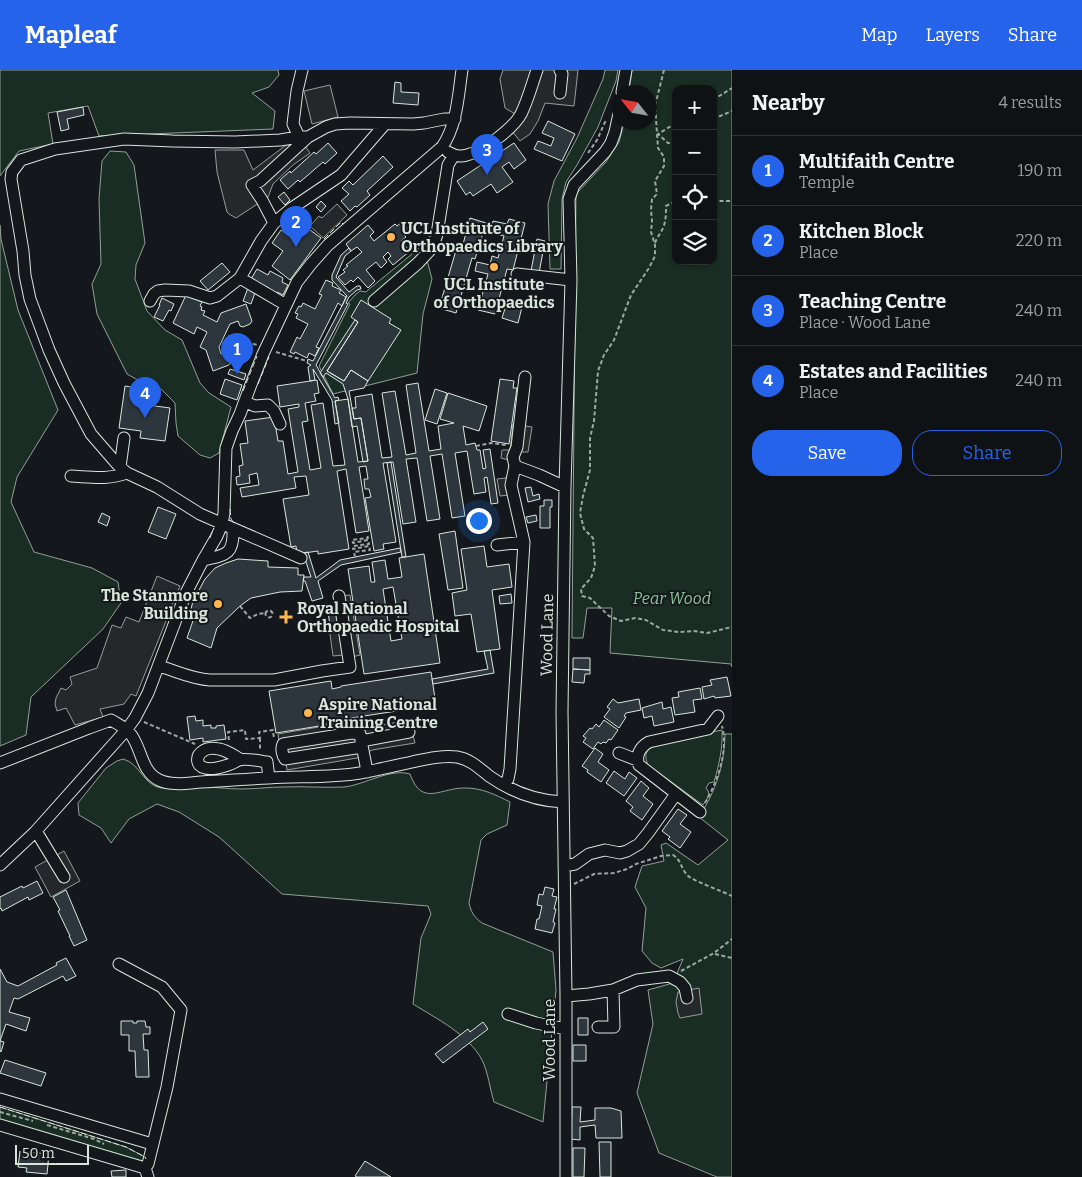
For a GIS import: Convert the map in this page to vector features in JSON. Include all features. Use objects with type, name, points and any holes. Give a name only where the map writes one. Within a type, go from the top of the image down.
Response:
[{"type":"street","points":[[302,70],[297,91],[294,124],[304,137]]},
{"type":"street","points":[[203,560],[214,558],[229,551],[232,545],[224,513],[226,448],[263,354],[286,305],[303,273],[328,246],[442,148],[450,134],[455,119],[462,70]]},
{"type":"street","points":[[442,148],[454,155],[467,155],[477,151],[510,129],[521,114],[537,70]]},
{"type":"street","points":[[560,70],[562,74],[560,93]]},
{"type":"street","points":[[623,85],[626,70]]},
{"type":"street","points":[[301,558],[200,514],[157,487],[124,470],[96,441],[64,383],[49,350],[30,299],[11,179],[12,172],[21,160],[39,153],[124,139],[235,142],[280,140],[304,137],[335,124],[424,123],[455,119]]},
{"type":"street","points":[[150,301],[158,291],[165,290],[189,291],[210,298],[222,292],[240,278],[274,223],[292,208],[341,175],[385,124]]},
{"type":"street","name":"Wood Lane","points":[[566,1177],[566,996],[562,712],[565,487],[571,280],[569,199],[574,185],[605,152],[615,130]]},
{"type":"street","points":[[274,223],[252,185],[260,181],[304,137]]},
{"type":"street","points":[[374,301],[418,264],[433,247],[437,234],[448,165],[454,155]]},
{"type":"street","points":[[517,274],[571,280]]},
{"type":"street","points":[[240,278],[286,305]]},
{"type":"street","points":[[504,786],[510,769],[524,542],[511,485],[515,466],[513,457],[517,447],[525,377]]},
{"type":"street","points":[[245,402],[255,406],[268,405],[277,416],[280,424]]},
{"type":"street","points":[[71,476],[116,477],[124,470],[124,438]]},
{"type":"street","points":[[515,466],[565,487]]},
{"type":"street","points":[[0,866],[36,831],[127,729],[141,707],[159,666],[186,593],[217,536],[227,526]]},
{"type":"street","points":[[497,545],[524,542]]},
{"type":"street","points":[[159,666],[201,680],[274,680],[350,668],[339,596]]},
{"type":"street","points":[[700,812],[639,765],[637,760],[639,751],[649,742],[708,730],[716,718]]},
{"type":"street","points":[[0,763],[111,720],[127,729],[148,772],[160,781],[172,783],[322,777],[367,772],[449,757],[458,758],[478,767],[504,786],[524,795],[536,799],[563,802]]},
{"type":"street","points":[[367,772],[361,741],[352,733],[283,744],[282,746],[285,759],[361,741],[409,732]]},
{"type":"street","points":[[619,753],[637,760]]},
{"type":"street","points":[[240,760],[267,762],[268,778]]},
{"type":"street","points":[[564,866],[575,864],[589,854],[605,850],[620,853],[628,851],[638,844],[676,794]]},
{"type":"street","points":[[36,831],[64,876]]},
{"type":"street","points":[[0,1125],[143,1171],[148,1164],[167,1087],[181,1010],[162,987],[119,964]]},
{"type":"street","points":[[566,996],[613,990],[637,980],[669,976],[680,982],[685,988],[687,998]]},
{"type":"street","points":[[598,1027],[614,1027],[613,990]]},
{"type":"street","points":[[508,1014],[536,1023],[566,1029]]},
{"type":"street","points":[[0,1099],[152,1144]]},
{"type":"path","points":[[655,243],[651,232],[652,199],[657,194],[655,180],[664,166],[664,157],[658,148],[656,102],[664,70]]},
{"type":"path","points":[[717,97],[732,88]]},
{"type":"path","points":[[717,117],[732,111]]},
{"type":"path","points":[[588,154],[608,115]]},
{"type":"path","points":[[658,134],[672,125]]},
{"type":"path","points":[[658,134],[668,143],[672,144]]},
{"type":"path","points":[[717,201],[732,201]]},
{"type":"path","points":[[672,203],[666,206],[666,218],[663,229],[657,237],[654,256],[649,268],[631,295],[614,340],[604,355],[598,371],[596,404],[590,438],[590,470],[580,514],[584,529],[593,538],[595,566],[592,578],[581,589],[582,596],[590,598],[609,616],[621,621],[635,618],[646,620],[663,630],[679,632],[694,631],[707,633],[732,627]]},
{"type":"path","points":[[228,336],[259,346]]},
{"type":"path","points":[[271,350],[307,361]]},
{"type":"path","points":[[476,446],[492,443],[517,447]]},
{"type":"path","points":[[355,557],[354,552],[370,550],[369,546],[354,549],[353,546],[369,544],[368,540],[353,543],[352,540],[368,538],[367,534]]},
{"type":"path","points":[[240,606],[250,618],[258,614],[265,614]]},
{"type":"path","points":[[700,812],[713,789],[722,759],[724,733],[722,726],[716,718]]},
{"type":"path","points":[[142,721],[195,744]]},
{"type":"path","points":[[229,743],[228,732],[244,730],[246,739],[260,738]]},
{"type":"path","points":[[260,751],[259,732],[273,730],[274,739]]},
{"type":"path","points":[[565,886],[594,874],[614,873],[661,856],[673,855],[678,858],[692,879],[732,896]]},
{"type":"path","points":[[669,976],[714,953],[732,940]]},
{"type":"path","points":[[714,953],[732,958]]},
{"type":"green space","points":[[0,70],[278,70],[279,75],[269,87],[252,93],[275,111],[273,129],[99,136],[88,106],[48,113],[53,144],[19,151],[0,176]]},
{"type":"green space","points":[[605,70],[618,70],[616,81],[614,85],[612,85],[612,91],[598,127],[566,182],[562,199],[561,269],[550,269],[548,204],[554,181],[577,138],[603,79]]},
{"type":"green space","name":"Pear Wood","points":[[632,70],[732,70],[732,667],[731,664],[610,653],[612,608],[587,608],[583,638],[572,638],[576,194],[606,162],[619,142],[622,130],[657,130],[657,85],[630,85]]},
{"type":"green space","points":[[110,151],[126,152],[134,165],[145,243],[136,265],[135,279],[147,311],[165,330],[182,340],[200,383],[209,393],[231,407],[219,453],[210,458],[200,455],[178,436],[175,403],[161,389],[143,383],[127,374],[97,314],[92,284],[101,264],[99,199],[102,161]]},
{"type":"green space","points":[[0,225],[1,239],[18,310],[58,410],[17,477],[11,502],[34,552],[92,568],[118,582],[121,603],[103,629],[31,697],[26,735],[0,746]]},
{"type":"green space","points":[[423,245],[432,279],[423,314],[417,373],[333,394],[319,366],[350,304],[348,303],[360,291],[366,292]]},
{"type":"green space","points":[[722,730],[718,769],[714,782],[709,783],[706,788],[708,795],[703,805],[648,765],[646,754],[657,743]]},
{"type":"green space","points":[[725,734],[732,734],[732,1177],[717,1177],[659,1153],[637,1093],[653,1024],[648,990],[673,983],[683,959],[661,968],[652,963],[642,951],[646,908],[635,887],[642,866],[664,861],[661,845],[666,843],[698,865],[728,840],[699,817],[718,778],[723,757]]},
{"type":"green space","points":[[123,759],[134,765],[150,783],[161,788],[344,787],[394,773],[402,773],[410,774],[420,790],[426,793],[472,788],[489,792],[510,802],[507,825],[487,834],[481,840],[469,903],[473,914],[482,923],[553,952],[556,990],[543,1122],[494,1102],[482,1060],[469,1042],[442,1021],[413,1004],[421,938],[431,914],[428,906],[282,894],[219,837],[179,812],[157,804],[129,819],[111,843],[101,828],[79,815],[78,803],[106,768]]},
{"type":"green space","points":[[0,1107],[126,1147],[145,1157],[143,1163],[0,1121]]},
{"type":"shaded area","points":[[503,70],[578,70],[574,106],[545,103],[538,121],[530,134],[520,141],[507,125],[517,115],[505,108],[500,79]]},
{"type":"shaded area","points":[[330,85],[338,117],[312,124],[304,91]]},
{"type":"shaded area","points":[[298,136],[310,153],[293,165],[273,184],[268,197],[236,218],[229,214],[217,172],[215,150],[244,150],[253,170]]},
{"type":"shaded area","points":[[337,204],[347,215],[323,238],[310,226],[319,216],[322,218]]},
{"type":"shaded area","points":[[513,424],[532,427],[528,452],[520,452],[509,495],[500,496],[497,479],[506,478],[509,460],[501,458],[502,450],[510,450]]},
{"type":"shaded area","points":[[157,576],[180,586],[136,696],[131,694],[124,704],[100,709],[103,717],[75,725],[66,708],[57,711],[56,698],[61,688],[66,690],[72,684],[70,677],[97,668],[112,625],[121,628],[126,617],[139,622]]},
{"type":"shaded area","points":[[350,595],[360,655],[352,657],[342,596]]},
{"type":"shaded area","points":[[338,626],[343,655],[333,656],[329,627]]},
{"type":"shaded area","points":[[409,720],[415,743],[372,750],[357,758],[287,770],[286,763],[282,764],[278,734],[353,721],[355,730]]},
{"type":"shaded area","points":[[64,851],[80,881],[51,897],[35,867]]},
{"type":"shaded area","points":[[699,988],[702,1014],[680,1018],[676,1002],[678,992]]},
{"type":"building","points":[[395,82],[401,83],[401,92],[419,93],[418,105],[393,103]]},
{"type":"building","points":[[83,107],[84,115],[67,119],[69,129],[61,131],[57,112]]},
{"type":"building","points":[[548,121],[575,134],[562,161],[534,149],[538,141],[551,146],[554,138],[542,133]]},
{"type":"building","points":[[328,143],[337,153],[325,164],[323,162],[300,182],[298,180],[288,189],[280,180]]},
{"type":"building","points":[[514,143],[526,160],[514,169],[509,162],[502,167],[513,182],[497,193],[491,184],[473,196],[470,192],[466,195],[457,181]]},
{"type":"building","points":[[383,156],[393,167],[367,191],[370,195],[350,211],[341,201],[349,194],[342,188],[349,181],[353,185]]},
{"type":"building","points":[[284,192],[290,200],[285,205],[278,197]]},
{"type":"building","points":[[321,201],[326,206],[321,212],[316,207]]},
{"type":"building","points":[[299,215],[309,223],[306,227],[321,238],[290,280],[272,266],[283,251],[272,243],[281,230],[292,238],[297,231],[287,223],[292,216],[296,219]]},
{"type":"building","name":"UCL Institute of Orthopaedics","points":[[470,218],[486,223],[475,259],[472,258],[456,313],[439,308],[457,247],[462,248]]},
{"type":"building","name":"UCL Institute of Orthopaedics","points":[[509,219],[525,223],[513,270],[507,269],[495,314],[478,310],[488,274],[475,271],[477,262],[490,265],[492,256],[498,258],[504,236],[490,232],[493,221],[507,224]]},
{"type":"building","points":[[402,222],[409,231],[401,241],[410,251],[393,265],[388,259],[391,256],[388,252],[383,257],[387,262],[381,268],[376,262],[366,270],[375,281],[368,288],[358,277],[353,282],[351,280],[345,285],[338,277],[345,272],[343,270],[348,266],[346,265],[362,252],[357,247],[351,251],[346,244],[368,225],[374,232],[370,236],[374,241],[395,224],[397,226]]},
{"type":"building","points":[[537,239],[545,241],[539,273],[531,271]]},
{"type":"building","points":[[349,248],[351,251],[345,256],[336,277],[349,292],[357,286],[360,286],[361,289],[349,297],[346,303],[348,304],[316,365],[335,398],[338,397],[339,400],[335,401],[339,423],[335,424],[332,400],[313,369],[315,380],[310,381],[308,367],[311,365],[307,363],[308,359],[313,361],[347,296],[332,280],[332,275],[341,255]]},
{"type":"building","points":[[222,263],[230,272],[208,290],[200,281]]},
{"type":"building","points":[[257,269],[268,275],[270,271],[283,278],[282,282],[288,285],[283,295],[268,290],[269,288],[251,279]]},
{"type":"building","points":[[326,280],[333,283],[332,286],[341,290],[339,293],[346,297],[342,306],[338,303],[316,347],[319,348],[315,356],[309,353],[307,358],[295,352],[294,354],[290,352],[297,337],[300,339],[308,324],[296,318],[298,314],[295,313],[303,303],[315,309],[322,295],[319,294]]},
{"type":"building","points":[[248,288],[256,290],[251,304],[243,301]]},
{"type":"building","points":[[186,295],[202,302],[201,310],[205,311],[203,315],[217,322],[221,313],[246,304],[252,321],[243,327],[240,326],[238,321],[230,324],[219,347],[221,354],[229,354],[231,362],[229,365],[213,371],[206,350],[200,347],[207,332],[197,327],[194,334],[173,323]]},
{"type":"building","points":[[162,298],[174,304],[163,321],[154,317]]},
{"type":"building","points":[[361,300],[391,319],[389,323],[401,330],[368,381],[351,370],[344,381],[327,371],[358,322],[351,317]]},
{"type":"building","points":[[507,302],[522,307],[518,323],[502,318]]},
{"type":"building","points":[[355,320],[358,322],[327,371],[344,381],[351,370],[368,381],[364,388],[349,391],[354,419],[361,418],[368,461],[363,462],[357,426],[352,427],[348,399],[343,384],[326,373],[323,377],[320,373]]},
{"type":"building","points":[[230,369],[246,374],[244,380],[228,374]]},
{"type":"building","points":[[225,379],[242,385],[237,400],[220,394]]},
{"type":"building","points":[[500,379],[514,381],[513,388],[517,388],[509,444],[491,441]]},
{"type":"building","points":[[317,380],[319,393],[314,394],[316,401],[305,403],[308,421],[302,422],[310,470],[321,468],[311,405],[323,403],[333,466],[345,465],[335,401],[348,399],[358,462],[368,461],[361,418],[354,419],[352,408],[356,408],[355,397],[372,394],[382,458],[392,457],[382,393],[395,391],[406,455],[416,453],[406,385],[418,383],[429,451],[441,449],[438,426],[454,423],[440,419],[448,393],[487,406],[479,431],[463,426],[466,445],[475,443],[477,450],[480,450],[483,469],[486,468],[483,450],[490,449],[498,503],[491,504],[487,477],[484,478],[486,492],[474,494],[467,451],[455,453],[465,516],[452,518],[442,454],[430,456],[440,519],[427,521],[417,458],[406,459],[416,522],[403,524],[393,462],[383,463],[396,542],[383,544],[384,549],[374,551],[365,498],[371,497],[369,489],[365,489],[364,479],[368,479],[366,466],[359,467],[369,531],[356,533],[346,469],[337,471],[349,549],[318,554],[318,551],[297,554],[296,546],[291,547],[283,499],[309,495],[306,476],[294,477],[296,488],[242,497],[240,488],[259,485],[257,473],[249,475],[250,483],[237,485],[236,477],[240,476],[239,466],[243,465],[240,444],[248,443],[245,421],[274,417],[278,441],[283,441],[288,474],[298,472],[288,409],[299,407],[299,404],[280,407],[277,386]]},
{"type":"building","points":[[125,386],[150,390],[148,405],[170,408],[165,441],[140,438],[141,431],[119,428]]},
{"type":"building","points":[[435,389],[447,393],[437,424],[425,420]]},
{"type":"building","points":[[391,462],[406,557],[402,557],[387,463]]},
{"type":"building","points":[[531,487],[533,496],[539,494],[540,499],[528,502],[525,488]]},
{"type":"building","points":[[544,500],[552,500],[550,528],[540,528],[540,506],[544,506]]},
{"type":"building","points":[[158,507],[176,514],[166,539],[148,532]]},
{"type":"building","points":[[102,513],[110,517],[107,526],[98,522]]},
{"type":"building","points":[[536,515],[537,521],[528,523],[526,517]]},
{"type":"building","points":[[455,531],[463,588],[448,590],[439,534]]},
{"type":"building","points":[[484,546],[487,567],[509,564],[512,587],[492,590],[500,649],[477,652],[471,614],[455,616],[452,593],[467,590],[461,549]]},
{"type":"building","points":[[400,548],[401,552],[341,565],[318,581],[323,598],[312,601],[305,581],[303,581],[304,577],[311,577],[303,553],[308,552],[316,578],[340,560]]},
{"type":"building","points":[[424,554],[440,663],[364,674],[348,569],[369,566],[371,582],[375,582],[372,562],[385,560],[388,579],[402,577],[399,558]],"holes":[[[393,587],[402,639],[391,641],[383,589]]]},
{"type":"building","name":"The Stanmore Building","points":[[238,559],[268,561],[268,567],[298,568],[298,575],[304,575],[302,591],[280,592],[251,598],[217,628],[211,648],[187,638],[196,612],[191,609],[193,601],[205,579],[215,568]]},
{"type":"building","points":[[511,594],[512,603],[500,604],[499,596]]},
{"type":"building","points":[[336,605],[339,623],[330,625],[327,606]]},
{"type":"building","points":[[490,650],[494,673],[433,684],[432,679],[488,669],[484,651]]},
{"type":"building","points":[[573,658],[590,658],[590,670],[573,669]]},
{"type":"building","points":[[573,669],[590,670],[590,674],[585,674],[584,683],[572,682]]},
{"type":"building","points":[[431,672],[436,705],[338,720],[338,723],[276,733],[269,691],[331,681],[332,689]]},
{"type":"building","points":[[727,677],[731,696],[715,698],[714,696],[704,699],[702,687],[712,685],[710,680]]},
{"type":"building","points":[[700,688],[702,699],[693,700],[695,712],[675,715],[672,698],[679,697],[678,692]]},
{"type":"building","points":[[613,699],[618,703],[639,699],[641,710],[626,713],[624,716],[626,717],[619,728],[604,717],[610,709],[607,707]]},
{"type":"building","points":[[662,702],[663,709],[671,707],[674,722],[654,726],[652,716],[644,718],[642,708]]},
{"type":"building","points":[[195,716],[196,721],[203,720],[203,726],[211,725],[211,728],[216,728],[216,726],[224,725],[226,739],[203,742],[203,738],[190,740],[187,717]]},
{"type":"building","points":[[604,720],[618,730],[611,740],[609,739],[606,743],[603,742],[601,744],[598,742],[593,749],[583,742],[586,738],[583,736],[596,724],[599,727]]},
{"type":"building","points":[[595,748],[603,754],[598,762],[609,770],[601,782],[582,766]]},
{"type":"building","points":[[614,771],[625,779],[629,772],[637,778],[624,796],[606,783]]},
{"type":"building","points":[[641,781],[649,788],[643,796],[653,804],[642,820],[630,811],[633,807],[626,801]]},
{"type":"building","points":[[678,809],[687,815],[680,824],[691,832],[680,848],[668,839],[670,837],[662,831]]},
{"type":"building","points":[[37,881],[43,893],[29,900],[28,897],[2,911],[0,909],[0,897]]},
{"type":"building","points":[[545,887],[554,889],[552,896],[557,897],[553,922],[555,923],[552,933],[535,929],[542,906],[537,905],[539,894],[543,895]]},
{"type":"building","points":[[66,890],[87,940],[74,946],[53,897]]},
{"type":"building","points":[[66,958],[76,976],[66,981],[63,976],[18,999],[14,998],[9,1012],[30,1018],[26,1031],[6,1024],[0,1041],[0,969],[7,982],[18,986],[57,965],[56,963]]},
{"type":"building","points":[[578,1018],[588,1018],[588,1035],[578,1035]]},
{"type":"building","points":[[121,1021],[137,1023],[137,1021],[145,1021],[146,1027],[150,1027],[150,1034],[143,1034],[144,1050],[148,1050],[149,1077],[136,1077],[135,1051],[129,1051],[129,1035],[121,1035]]},
{"type":"building","points":[[483,1022],[488,1029],[443,1063],[435,1054],[468,1029],[470,1032]]},
{"type":"building","points":[[0,1041],[4,1042],[1,1052],[0,1051]]},
{"type":"building","points":[[573,1045],[586,1045],[586,1061],[573,1061]]},
{"type":"building","points":[[5,1060],[46,1073],[41,1086],[0,1073]]},
{"type":"building","points":[[572,1107],[581,1107],[580,1122],[595,1120],[595,1108],[611,1108],[621,1111],[622,1138],[596,1138],[595,1125],[580,1127],[580,1140],[571,1139]]},
{"type":"building","points":[[599,1142],[611,1142],[611,1177],[600,1177]]},
{"type":"building","points":[[573,1148],[585,1148],[584,1177],[573,1177]]},
{"type":"building","points":[[20,1151],[49,1154],[47,1174],[26,1172],[27,1168],[18,1167]]},
{"type":"building","points":[[365,1161],[391,1177],[355,1176]]},
{"type":"building","points":[[126,1170],[126,1177],[112,1177],[111,1171]]},
{"type":"fence","points":[[324,239],[341,222],[343,224]]},
{"type":"fence","points":[[243,391],[257,356]]},
{"type":"fence","points":[[258,384],[269,357]]},
{"type":"fence","points":[[230,509],[231,519],[235,525]]},
{"type":"fence","points":[[210,538],[212,531]]},
{"type":"fence","points":[[0,1107],[126,1147],[146,1159]]},
{"type":"place","name":"Teaching Centre","points":[[487,175]]},
{"type":"place","name":"UCL Institute of Orthopaedics Library","points":[[391,237]]},
{"type":"place","name":"Kitchen Block","points":[[296,247]]},
{"type":"place","name":"UCL Institute of Orthopaedics","points":[[494,267]]},
{"type":"place","name":"Multifaith Centre","points":[[237,374]]},
{"type":"place","name":"Estates and Facilities","points":[[145,418]]},
{"type":"place","name":"The Stanmore Building","points":[[218,604]]},
{"type":"place","name":"Royal National Orthopaedic Hospital","points":[[286,617]]},
{"type":"place","name":"Aspire National Training Centre","points":[[308,713]]}]
